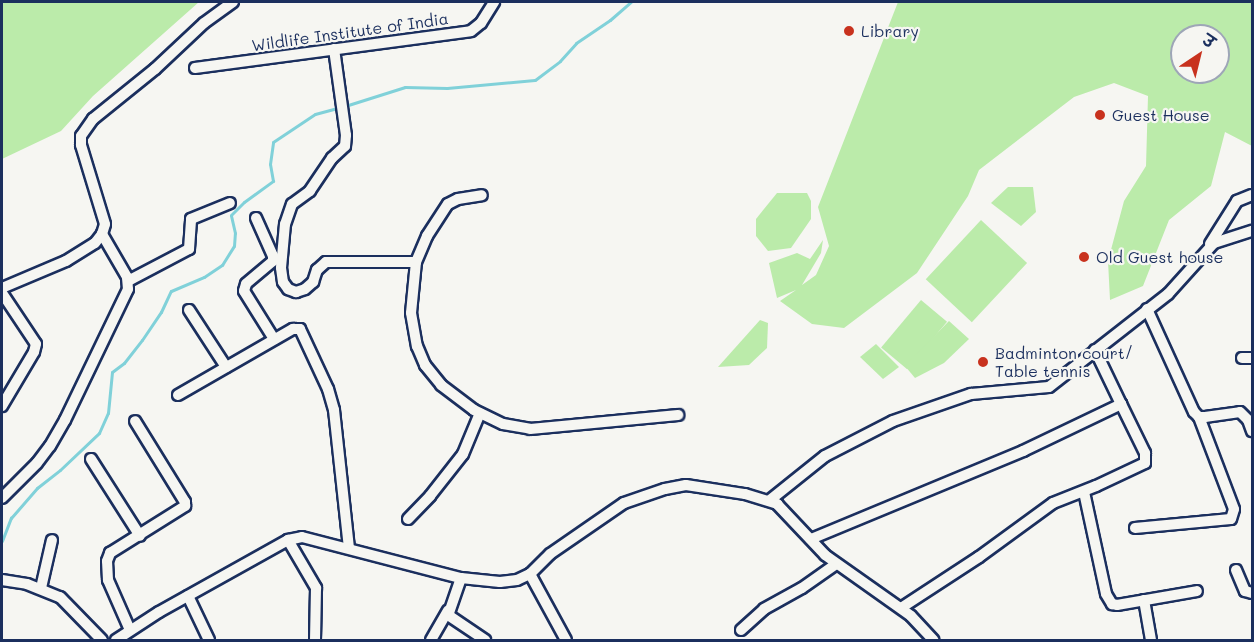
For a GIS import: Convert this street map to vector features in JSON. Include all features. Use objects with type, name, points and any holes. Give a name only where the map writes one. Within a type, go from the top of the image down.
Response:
[{"type":"street","points":[[2,288],[66,261],[96,243],[105,224],[81,145],[81,136],[93,118],[155,69],[204,22],[233,2]]},
{"type":"street","name":"Wildlife Institute of India","points":[[195,68],[471,30],[481,23],[494,2]]},
{"type":"street","points":[[334,49],[346,135],[345,146],[332,158],[316,183],[292,204],[285,224],[281,268],[283,282],[288,289],[296,292],[313,282],[317,270],[326,261],[416,262]]},
{"type":"street","points":[[482,195],[458,199],[447,204],[427,236],[416,262],[411,313],[417,346],[425,365],[441,385],[456,399],[480,413],[503,424],[530,429],[678,415]]},
{"type":"street","points":[[770,500],[825,456],[893,421],[971,394],[1049,387],[1176,286],[1206,249],[1237,201],[1252,195]]},
{"type":"street","points":[[128,281],[189,249],[191,219],[230,203]]},
{"type":"street","points":[[256,218],[273,256],[273,261],[246,284],[243,291],[274,339]]},
{"type":"street","points":[[1206,249],[1224,239],[1252,231]]},
{"type":"street","points":[[2,498],[37,463],[65,420],[128,289],[128,281],[102,234]]},
{"type":"street","points":[[2,293],[36,344],[34,352],[2,406]]},
{"type":"street","points":[[1135,528],[1231,519],[1233,509],[1198,417],[1147,309]]},
{"type":"street","points":[[189,310],[226,367]]},
{"type":"street","points":[[178,395],[274,339],[293,329],[300,329],[328,389],[334,410],[349,548]]},
{"type":"street","points":[[901,608],[979,557],[1045,508],[1145,463],[1145,453],[1095,350]]},
{"type":"street","points":[[811,539],[1023,450],[1121,404]]},
{"type":"street","points":[[1198,417],[1240,412],[1248,420],[1252,431]]},
{"type":"street","points":[[408,519],[463,454],[480,413]]},
{"type":"street","points":[[129,630],[108,580],[106,561],[110,553],[181,511],[185,502],[135,421]]},
{"type":"street","points":[[91,459],[140,536]]},
{"type":"street","points":[[117,640],[129,630],[288,540],[303,537],[461,578],[500,582],[530,574],[550,554],[608,512],[641,496],[686,485],[770,500],[782,508],[836,564],[922,624],[933,640]]},
{"type":"street","points":[[1084,492],[1108,600],[1117,605],[1197,591]]},
{"type":"street","points":[[41,588],[52,540]]},
{"type":"street","points":[[288,540],[316,588],[315,640]]},
{"type":"street","points":[[741,630],[764,609],[802,588],[836,564]]},
{"type":"street","points":[[1236,570],[1245,591],[1252,594]]},
{"type":"street","points":[[530,574],[566,640]]},
{"type":"street","points":[[431,640],[448,610],[461,578]]},
{"type":"street","points":[[2,580],[41,588],[60,597],[102,640]]},
{"type":"street","points":[[188,596],[209,640]]},
{"type":"street","points":[[1144,600],[1150,640]]},
{"type":"street","points":[[448,610],[451,618],[485,640]]},
{"type":"green space","points":[[2,2],[199,2],[93,96],[61,131],[2,159]]},
{"type":"green space","points":[[898,2],[1252,2],[1252,146],[1225,132],[1211,186],[1169,220],[1143,286],[1110,300],[1108,261],[1124,201],[1146,166],[1148,96],[1114,83],[1074,97],[979,170],[968,196],[917,273],[844,328],[812,324],[780,301],[796,290],[777,298],[769,263],[797,253],[810,259],[823,240],[821,253],[802,285],[816,275],[829,246],[818,207]]},
{"type":"green space","points":[[1008,187],[1033,187],[1036,212],[1021,226],[991,203]]},
{"type":"green space","points":[[777,193],[807,193],[811,201],[811,219],[791,248],[768,251],[756,236],[756,219]]},
{"type":"green space","points":[[981,220],[1027,263],[972,322],[926,279]]},
{"type":"green space","points":[[921,300],[947,322],[907,369],[881,347]]},
{"type":"green space","points":[[760,320],[768,323],[767,348],[749,365],[718,367]]},
{"type":"green space","points":[[949,321],[969,339],[944,363],[915,378],[905,366]]},
{"type":"green space","points":[[876,344],[899,367],[883,379],[860,357]]},
{"type":"waterway","points":[[345,106],[405,87],[447,88],[535,80],[560,61],[576,43],[610,20],[631,2]]},
{"type":"waterway","points":[[2,541],[11,518],[37,488],[99,433],[108,413],[112,372],[124,363],[142,340],[161,312],[171,291],[204,277],[222,265],[234,246],[235,233],[231,215],[244,202],[273,181],[270,164],[273,142],[315,114],[338,108]]},
{"type":"place","name":"Library","points":[[849,31]]},
{"type":"place","name":"Guest House","points":[[1100,115]]},
{"type":"place","name":"Old Guest house","points":[[1084,257]]},
{"type":"place","name":"Badminton court/ Table tennis","points":[[983,362]]}]
